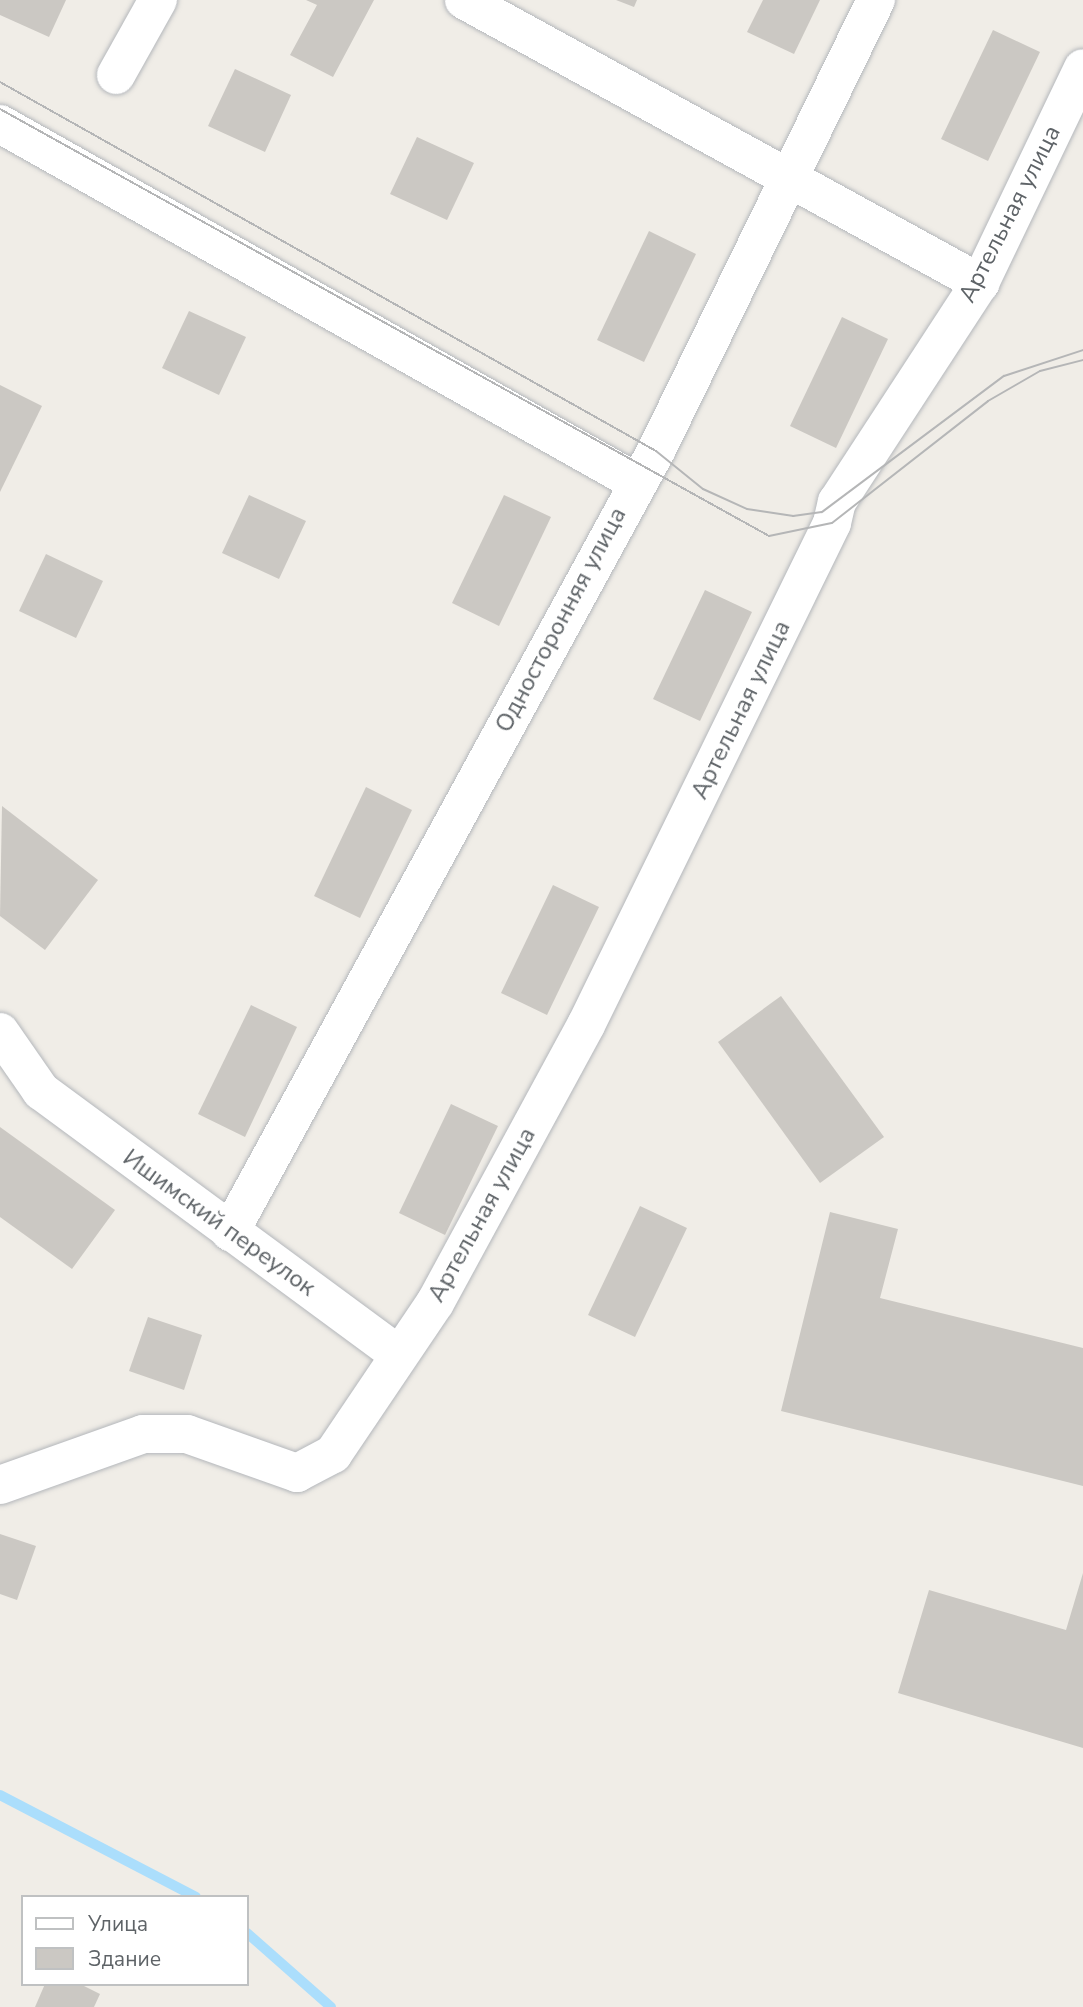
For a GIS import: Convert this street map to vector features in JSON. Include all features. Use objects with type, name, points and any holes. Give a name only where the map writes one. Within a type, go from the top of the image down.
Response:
[{"type":"street","points":[[116,75],[158,0]]},
{"type":"street","points":[[464,0],[786,182],[980,283]]},
{"type":"street","name":"Односторонняя улица","points":[[230,1232],[636,482],[876,0]]},
{"type":"street","name":"Артельная улица","points":[[0,1485],[143,1434],[187,1434],[298,1473],[316,1468],[333,1454],[397,1353],[435,1303],[586,1025],[832,523],[837,502],[980,283],[1083,68]]},
{"type":"street","points":[[0,124],[636,482]]},
{"type":"street","name":"Ишимский переулок","points":[[0,1032],[41,1091],[397,1353]]},
{"type":"building","points":[[0,0],[66,0],[49,37],[0,15]]},
{"type":"building","points":[[306,0],[374,0],[333,77],[290,55],[317,5]]},
{"type":"building","points":[[616,0],[637,0],[634,7]]},
{"type":"building","points":[[763,0],[820,0],[794,54],[747,32]]},
{"type":"building","points":[[993,30],[1040,52],[988,161],[941,139]]},
{"type":"building","points":[[235,69],[291,95],[265,152],[208,126]]},
{"type":"building","points":[[417,137],[474,163],[447,220],[390,194]]},
{"type":"building","points":[[649,231],[696,254],[644,362],[597,340]]},
{"type":"building","points":[[189,311],[246,337],[219,395],[162,368]]},
{"type":"building","points":[[842,317],[888,339],[836,448],[790,426]]},
{"type":"building","points":[[0,385],[42,406],[0,492]]},
{"type":"building","points":[[249,495],[306,521],[279,579],[222,553]]},
{"type":"building","points":[[504,495],[551,517],[499,626],[452,603]]},
{"type":"building","points":[[46,554],[103,581],[76,638],[19,611]]},
{"type":"building","points":[[705,590],[752,612],[700,721],[653,699]]},
{"type":"building","points":[[366,787],[412,810],[360,918],[314,896]]},
{"type":"building","points":[[2,806],[98,880],[45,950],[0,916]]},
{"type":"building","points":[[553,885],[599,907],[547,1015],[501,993]]},
{"type":"building","points":[[781,996],[884,1137],[820,1183],[718,1042]]},
{"type":"building","points":[[251,1005],[297,1027],[245,1137],[198,1114]]},
{"type":"building","points":[[451,1104],[498,1126],[445,1235],[399,1213]]},
{"type":"building","points":[[0,1127],[115,1210],[72,1269],[0,1217]]},
{"type":"building","points":[[640,1206],[687,1228],[635,1337],[588,1315]]},
{"type":"building","points":[[830,1212],[898,1229],[880,1298],[1083,1348],[1083,1486],[781,1411]]},
{"type":"building","points":[[148,1317],[202,1335],[184,1390],[129,1371]]},
{"type":"building","points":[[0,1534],[36,1546],[17,1600],[0,1594]]},
{"type":"building","points":[[1083,1573],[1083,1748],[898,1693],[929,1590],[1066,1630]]},
{"type":"building","points":[[44,1986],[84,1986],[100,1994],[94,2007],[35,2007]]},
{"type":"waterway","points":[[0,1795],[192,1895]]},
{"type":"waterway","points":[[248,1934],[331,2007]]},
{"type":"tram line","points":[[0,82],[656,451],[703,489],[747,509],[793,516],[822,512],[1004,376],[1083,350]]},
{"type":"tram line","points":[[0,109],[769,536],[832,523],[988,401],[1040,371],[1083,360]]}]
